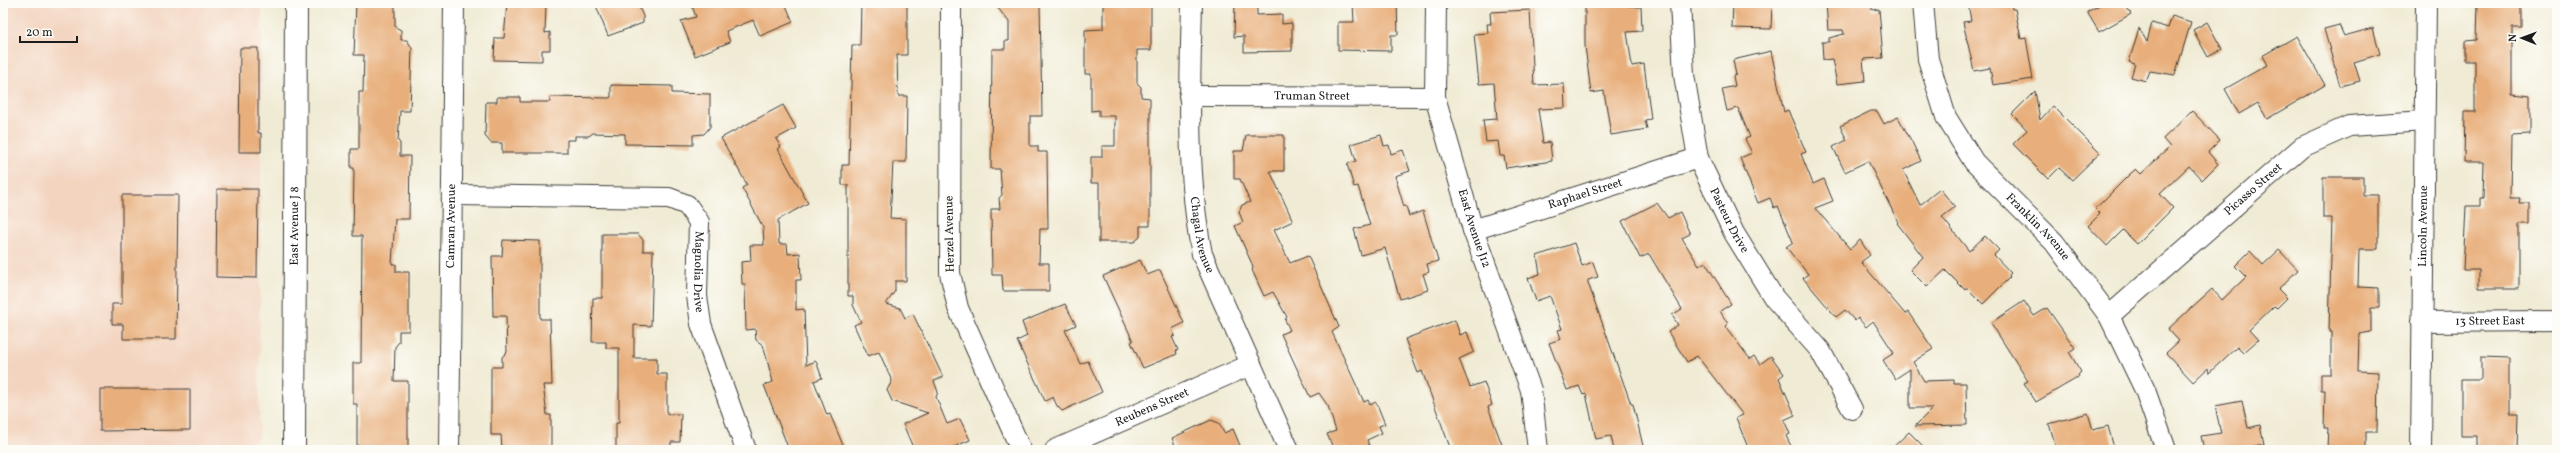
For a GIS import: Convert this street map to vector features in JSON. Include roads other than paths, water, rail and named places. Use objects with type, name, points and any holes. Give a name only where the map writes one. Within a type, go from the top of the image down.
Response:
[{"type":"street","name":"East Avenue J 8","points":[[294,450],[296,3]]},
{"type":"street","name":"Camran Avenue","points":[[449,450],[454,3]]},
{"type":"street","name":"Herzel Avenue","points":[[951,3],[950,273],[958,308],[1021,450]]},
{"type":"street","name":"Chagal Avenue","points":[[1192,3],[1190,96],[1196,224],[1202,254],[1289,450]]},
{"type":"street","name":"East Avenue J12","points":[[1436,3],[1435,97],[1473,230],[1531,390],[1538,450]]},
{"type":"street","name":"Pasteur Drive","points":[[1680,3],[1684,75],[1698,158],[1734,233],[1774,298],[1820,350],[1852,409]]},
{"type":"street","name":"Franklin Avenue","points":[[1923,3],[1928,59],[1946,117],[1974,162],[2054,242],[2109,316],[2145,390],[2166,450]]},
{"type":"street","name":"Lincoln Avenue","points":[[2421,450],[2426,3]]},
{"type":"street","name":"Truman Street","points":[[1190,96],[1435,97]]},
{"type":"street","name":"Picasso Street","points":[[2109,316],[2302,147],[2349,126],[2424,121]]},
{"type":"street","name":"Raphael Street","points":[[1473,230],[1698,158]]},
{"type":"street","name":"Magnolia Drive","points":[[453,195],[669,198],[687,205],[699,222],[697,296],[701,324],[746,450]]},
{"type":"street","name":"13 Street East","points":[[2422,322],[2557,321]]},
{"type":"street","name":"Reubens Street","points":[[1055,450],[1250,365]]}]
